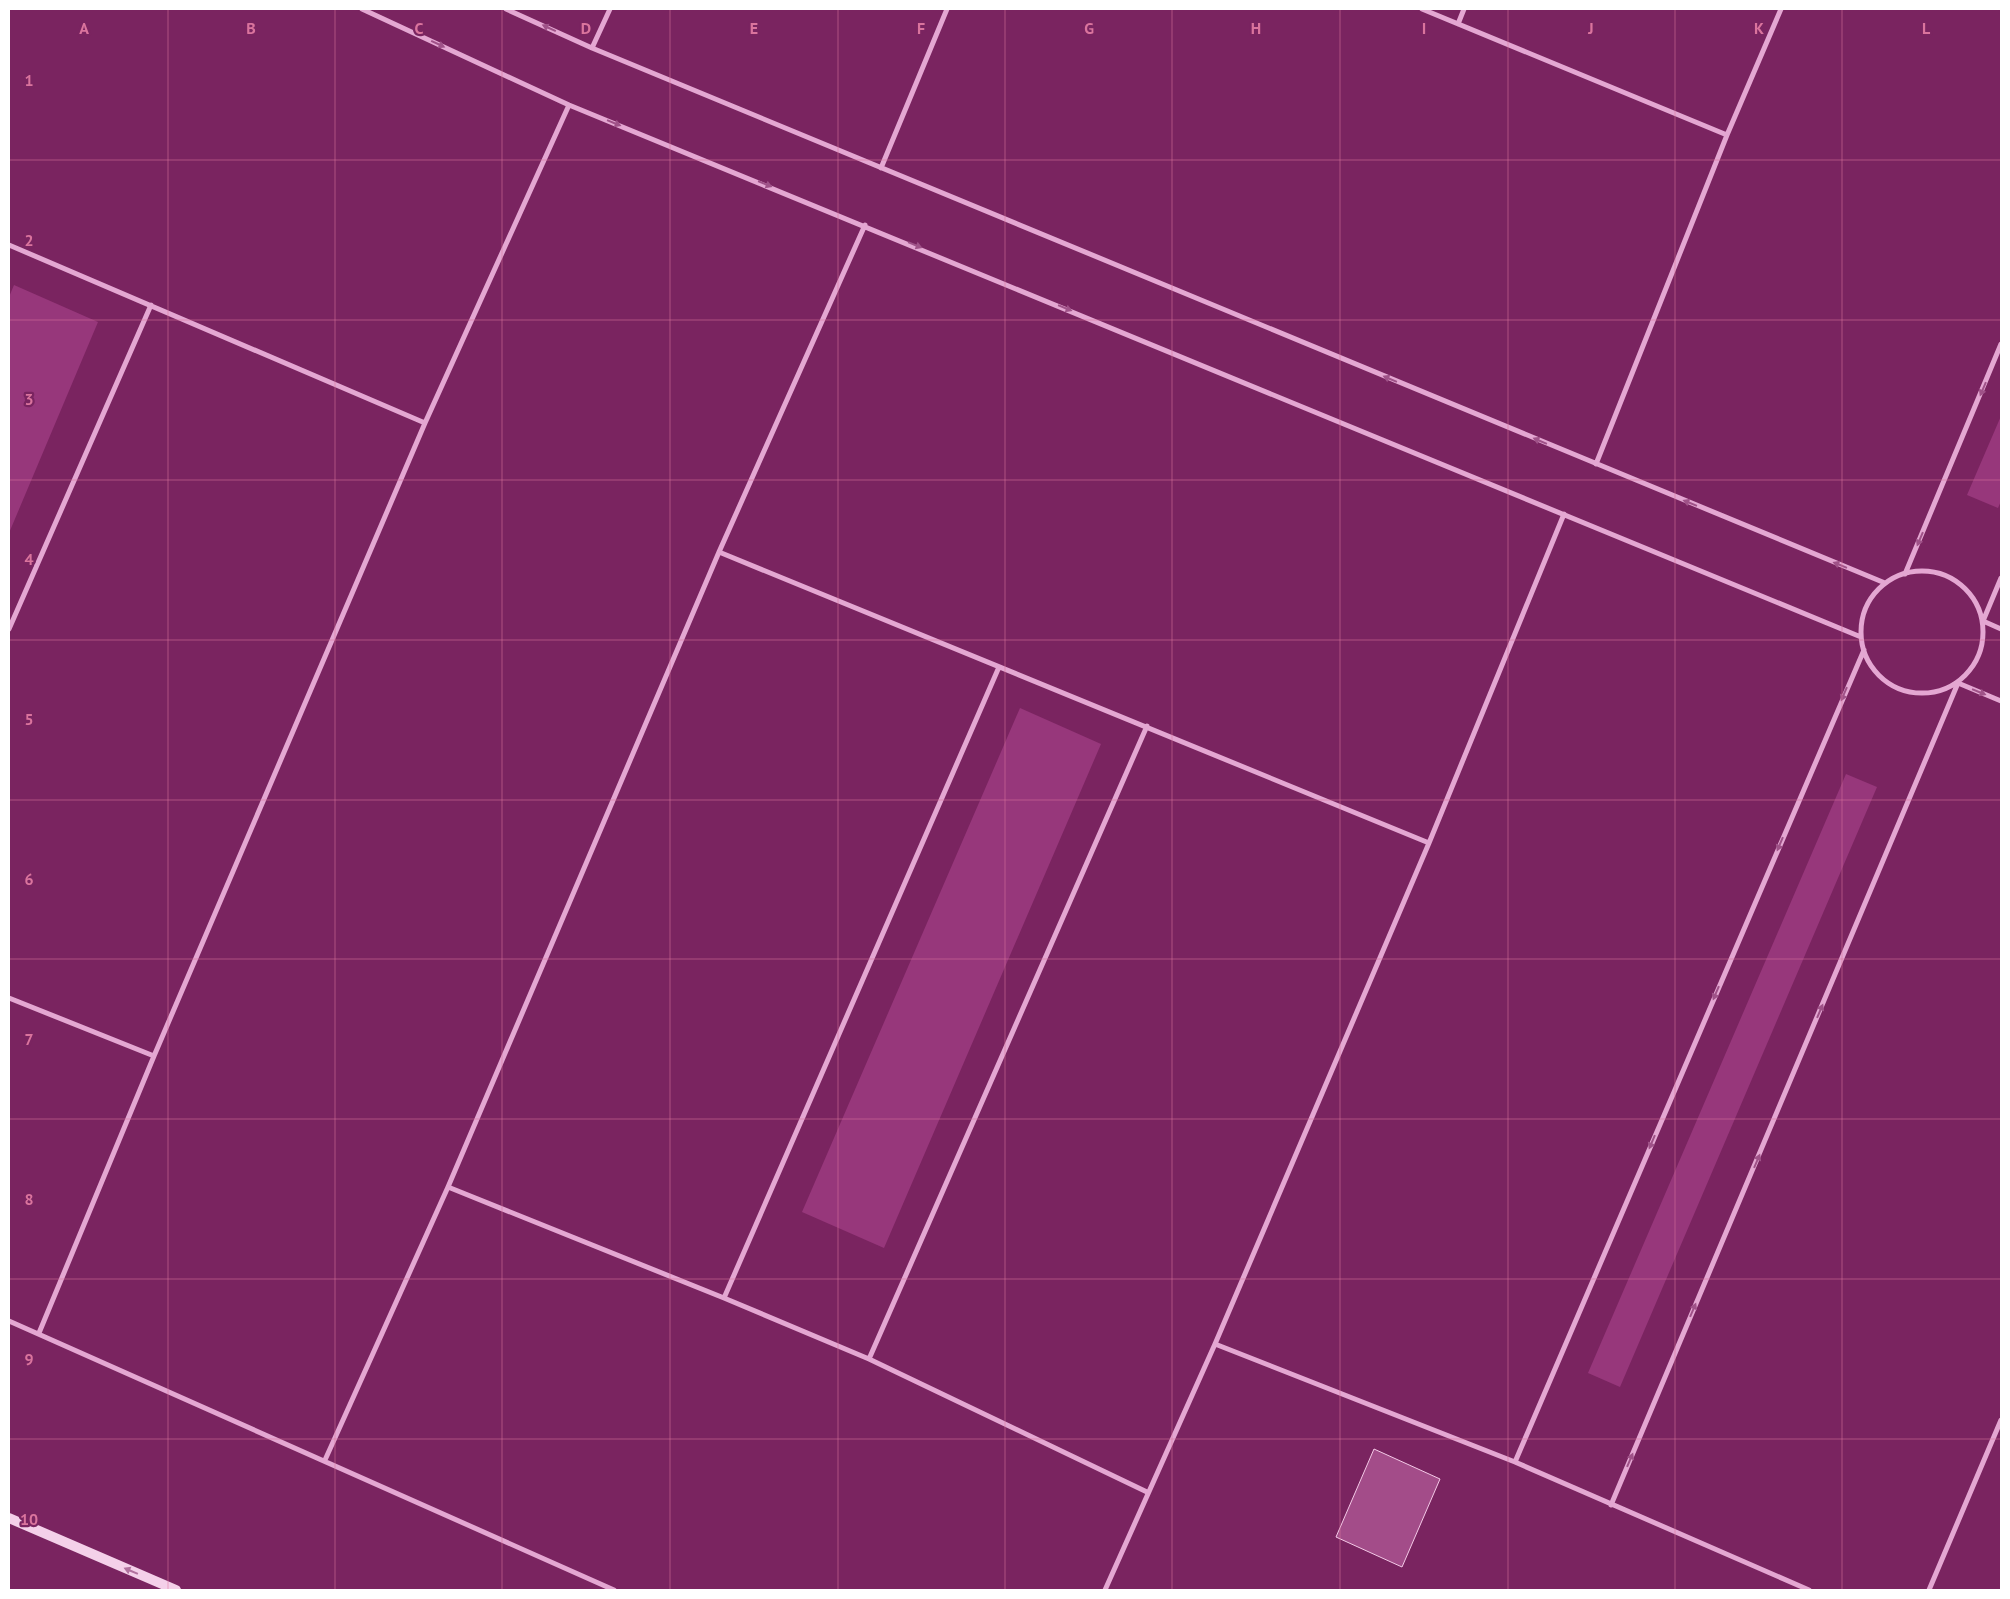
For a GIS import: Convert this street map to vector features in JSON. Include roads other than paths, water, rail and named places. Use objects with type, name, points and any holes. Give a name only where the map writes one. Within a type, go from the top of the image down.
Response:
[{"type":"main road","points":[[9,1518],[176,1590]]},
{"type":"street","points":[[362,9],[569,104],[1861,637]]},
{"type":"street","points":[[506,9],[592,48],[1885,583]]},
{"type":"street","points":[[592,48],[610,9]]},
{"type":"street","points":[[881,168],[947,9]]},
{"type":"street","points":[[1422,9],[1726,135]]},
{"type":"street","points":[[1458,24],[1464,9]]},
{"type":"street","points":[[1596,464],[1726,135],[1781,9]]},
{"type":"street","points":[[39,1333],[154,1056],[425,423],[569,104]]},
{"type":"street","points":[[325,1460],[448,1188],[719,552],[865,225]]},
{"type":"street","points":[[9,245],[425,423]]},
{"type":"street","points":[[9,629],[151,305]]},
{"type":"street","points":[[1906,574],[2001,344]]},
{"type":"street","points":[[1105,1590],[1215,1344],[1429,843],[1564,514]]},
{"type":"street","points":[[719,552],[1429,843]]},
{"type":"street","points":[[2001,629],[1983,621],[1972,596],[1959,583],[1942,574],[1924,571],[1906,574],[1885,583],[1872,598],[1864,617],[1861,637],[1864,650],[1872,667],[1885,681],[1902,690],[1921,694],[1940,691],[1958,683],[2001,700]]},
{"type":"street","points":[[1611,1505],[1958,683],[1971,669],[1980,652],[1983,621],[2001,578]]},
{"type":"street","points":[[1515,1462],[1864,650]]},
{"type":"street","points":[[724,1298],[999,667]]},
{"type":"street","points":[[869,1359],[1147,726]]},
{"type":"street","points":[[9,998],[154,1056]]},
{"type":"street","points":[[448,1188],[724,1298],[869,1359],[1148,1492]]},
{"type":"street","points":[[9,1321],[614,1590]]},
{"type":"street","points":[[1215,1344],[1515,1462],[1808,1590]]},
{"type":"street","points":[[1929,1590],[2001,1420]]}]
